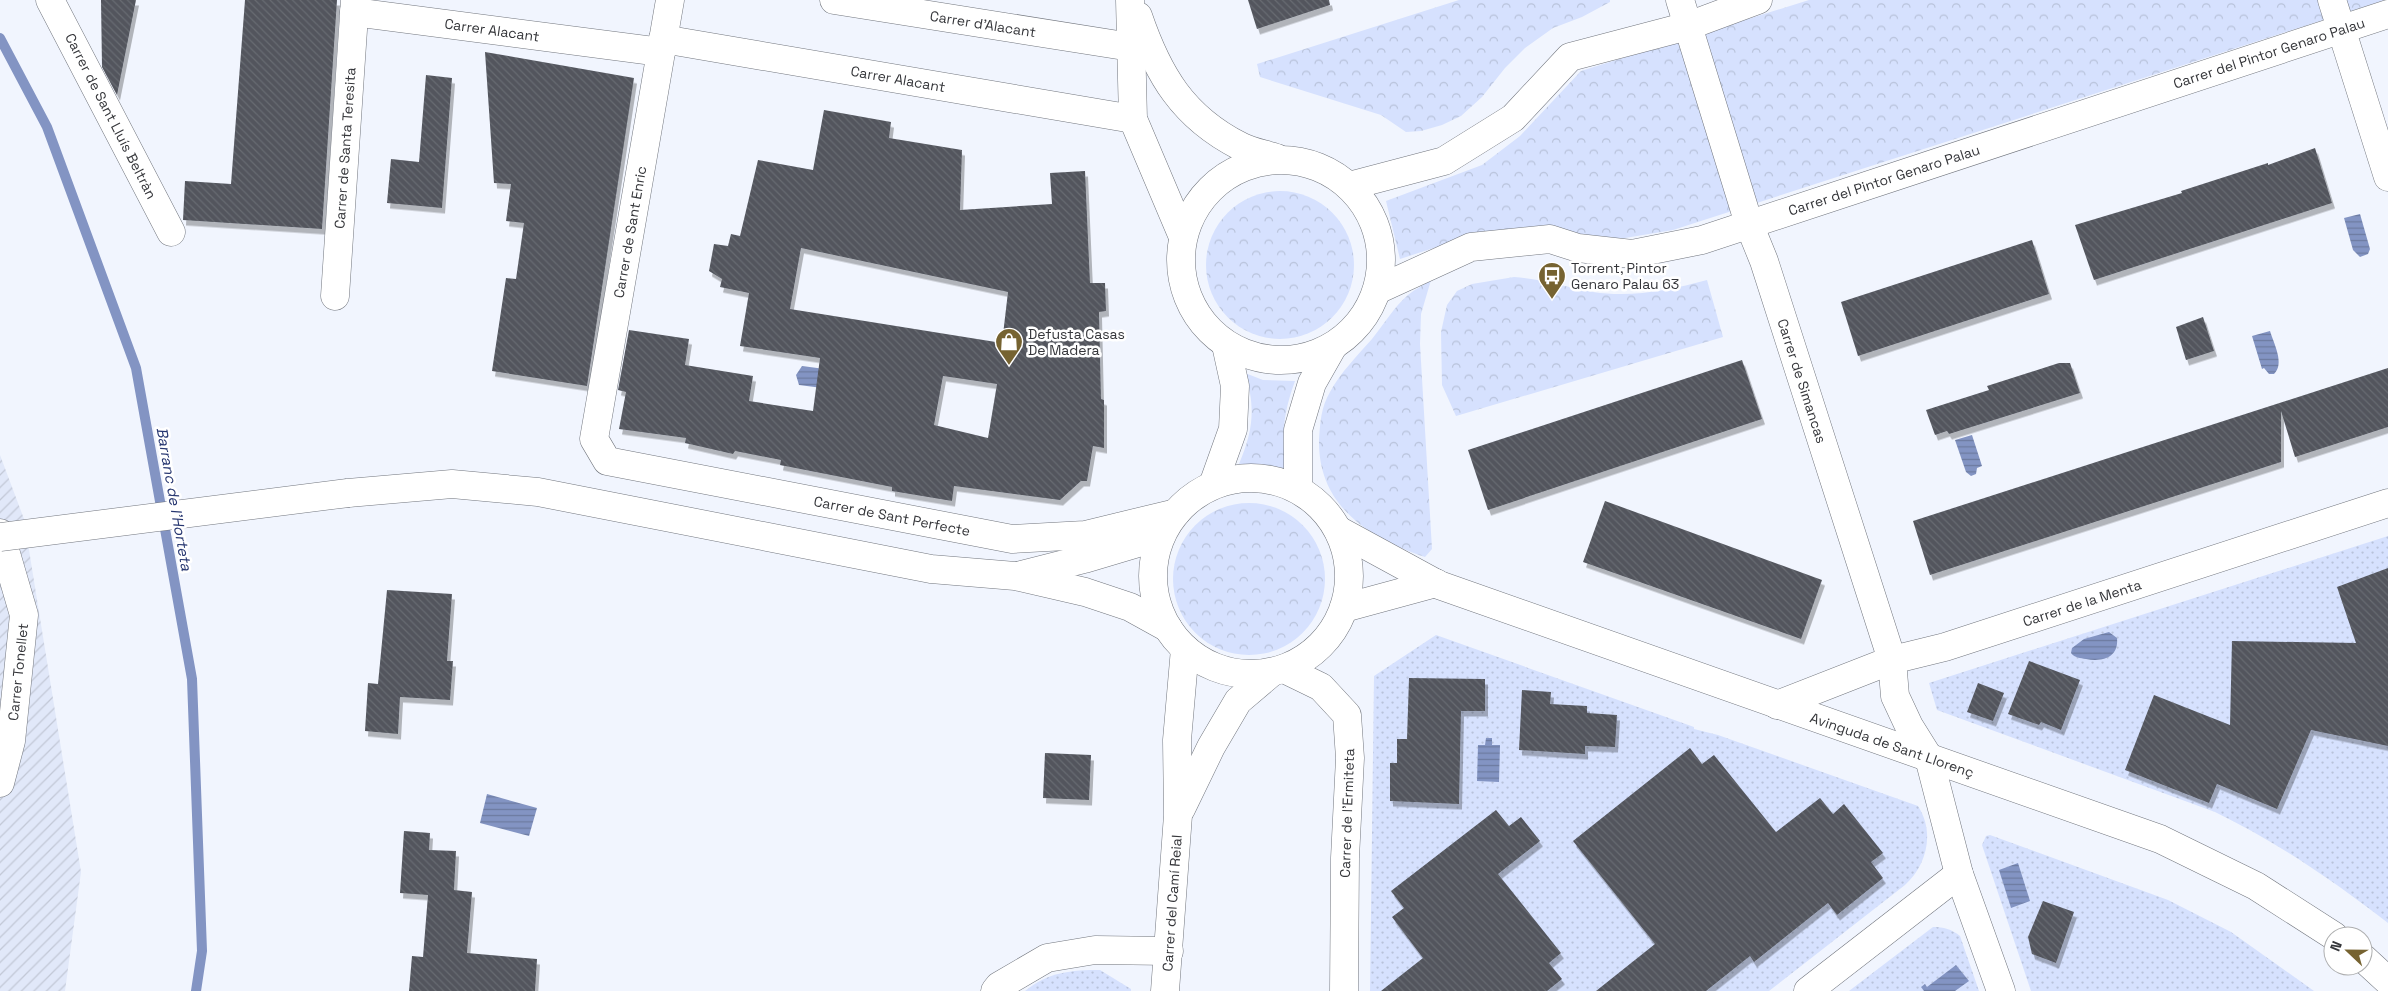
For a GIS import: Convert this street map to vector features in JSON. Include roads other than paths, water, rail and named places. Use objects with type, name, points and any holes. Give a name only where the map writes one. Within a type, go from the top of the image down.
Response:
[{"type":"street","name":"Carrer de Sant Lluís Beltràn","points":[[50,0],[171,232]]},
{"type":"street","name":"Carrer de Sant Enric","points":[[607,461],[594,439],[670,0]]},
{"type":"street","name":"Carrer d'Alacant","points":[[834,0],[1131,47]]},
{"type":"street","points":[[1131,0],[1133,119],[1183,236]]},
{"type":"street","points":[[1131,0],[1151,52],[1183,104],[1205,125],[1242,147],[1283,160],[1307,163],[1329,172],[1349,186],[1364,203],[1374,223],[1380,245],[1381,268],[1377,290],[1366,312],[1351,331],[1333,346],[1312,356],[1268,360],[1246,355],[1226,345],[1207,329],[1192,309],[1184,286],[1180,261],[1183,236],[1192,214],[1215,184],[1247,165],[1283,160]]},
{"type":"street","name":"Carrer de Simancas","points":[[1680,0],[1749,224],[1767,270],[1892,660],[1895,696],[1909,726],[1929,758],[1959,874],[2001,991]]},
{"type":"street","points":[[1349,186],[1444,161],[1513,118],[1570,57],[1688,26],[1758,0]]},
{"type":"street","points":[[2332,0],[2388,177]]},
{"type":"street","name":"Carrer Alacant","points":[[354,6],[662,46],[1133,119]]},
{"type":"street","name":"Carrer de Santa Teresita","points":[[335,296],[354,6]]},
{"type":"street","name":"Carrer del Pintor Genaro Palau","points":[[1377,290],[1471,247],[1550,239],[1578,248],[1632,254],[1702,240],[2388,14]]},
{"type":"street","points":[[1213,485],[1233,430],[1235,386],[1226,345]]},
{"type":"street","points":[[1298,489],[1298,430],[1312,383],[1333,346]]},
{"type":"street","name":"Carrer de Sant Perfecte","points":[[607,461],[1012,540],[1085,535],[1176,513]]},
{"type":"street","points":[[1242,478],[1271,479],[1298,489],[1321,507],[1338,530],[1348,555],[1349,582],[1344,608],[1335,628],[1321,645],[1304,659],[1277,671],[1240,674],[1211,666],[1185,649],[1168,628],[1155,599],[1153,567],[1161,536],[1176,513],[1193,496],[1213,485],[1242,478]]},
{"type":"street","points":[[0,537],[348,493],[452,484],[538,492],[931,569],[1015,576],[1085,592],[1130,607],[1168,628]]},
{"type":"street","name":"Carrer de la Menta","points":[[1777,705],[1892,660],[1946,647],[2388,503]]},
{"type":"street","name":"Avinguda de Sant Llorenç","points":[[1338,530],[1436,583],[2160,839],[2256,886],[2323,929]]},
{"type":"street","name":"Carrer Tonellet","points":[[0,533],[24,615],[0,783]]},
{"type":"street","points":[[1015,576],[1084,559],[1161,536]]},
{"type":"street","points":[[1344,608],[1436,583]]},
{"type":"street","name":"Carrer del Camí Reial","points":[[1165,991],[1178,815],[1177,740],[1185,649]]},
{"type":"street","name":"Carrer del Camí Reial","points":[[1178,815],[1211,747],[1238,701],[1277,671]]},
{"type":"street","name":"Carrer de l'Ermiteta","points":[[1277,671],[1320,687],[1346,715],[1350,758],[1345,858],[1344,991]]},
{"type":"street","points":[[1808,991],[1959,874]]},
{"type":"street","points":[[996,991],[999,986],[1046,958],[1095,950],[1169,952]]},
{"type":"street","points":[[2373,967],[2388,980]]},
{"type":"water","points":[[2360,214],[2370,249],[2368,254],[2360,257],[2353,250],[2344,218]]},
{"type":"water","points":[[2270,331],[2279,359],[2279,365],[2274,374],[2269,374],[2264,368],[2262,369],[2252,336]]},
{"type":"water","points":[[802,366],[840,371],[838,390],[799,385],[796,375]]},
{"type":"water","points":[[1972,435],[1982,466],[1977,468],[1976,474],[1971,476],[1966,472],[1955,440]]},
{"type":"water","points":[[2109,632],[2117,638],[2117,645],[2108,657],[2092,660],[2074,656],[2071,653],[2072,648],[2084,639]]},
{"type":"water","points":[[1486,738],[1492,738],[1492,745],[1500,745],[1499,782],[1477,781],[1478,745],[1485,745]]},
{"type":"water","points":[[487,794],[537,808],[529,836],[480,823]]},
{"type":"water","points":[[2018,863],[2030,901],[2011,908],[1999,870]]},
{"type":"water","points":[[1956,965],[1969,981],[1955,991],[1924,991],[1921,987],[1925,984],[1927,987]]},
{"type":"waterway","name":"Barranc de l'Horteta","points":[[0,38],[47,127],[136,368],[192,679],[202,951],[196,991]]},
{"type":"place","name":"Torrent, Pintor Genaro Palau 63","points":[[1552,300]]},
{"type":"place","name":"Defusta Casas De Madera","points":[[1009,366]]}]
